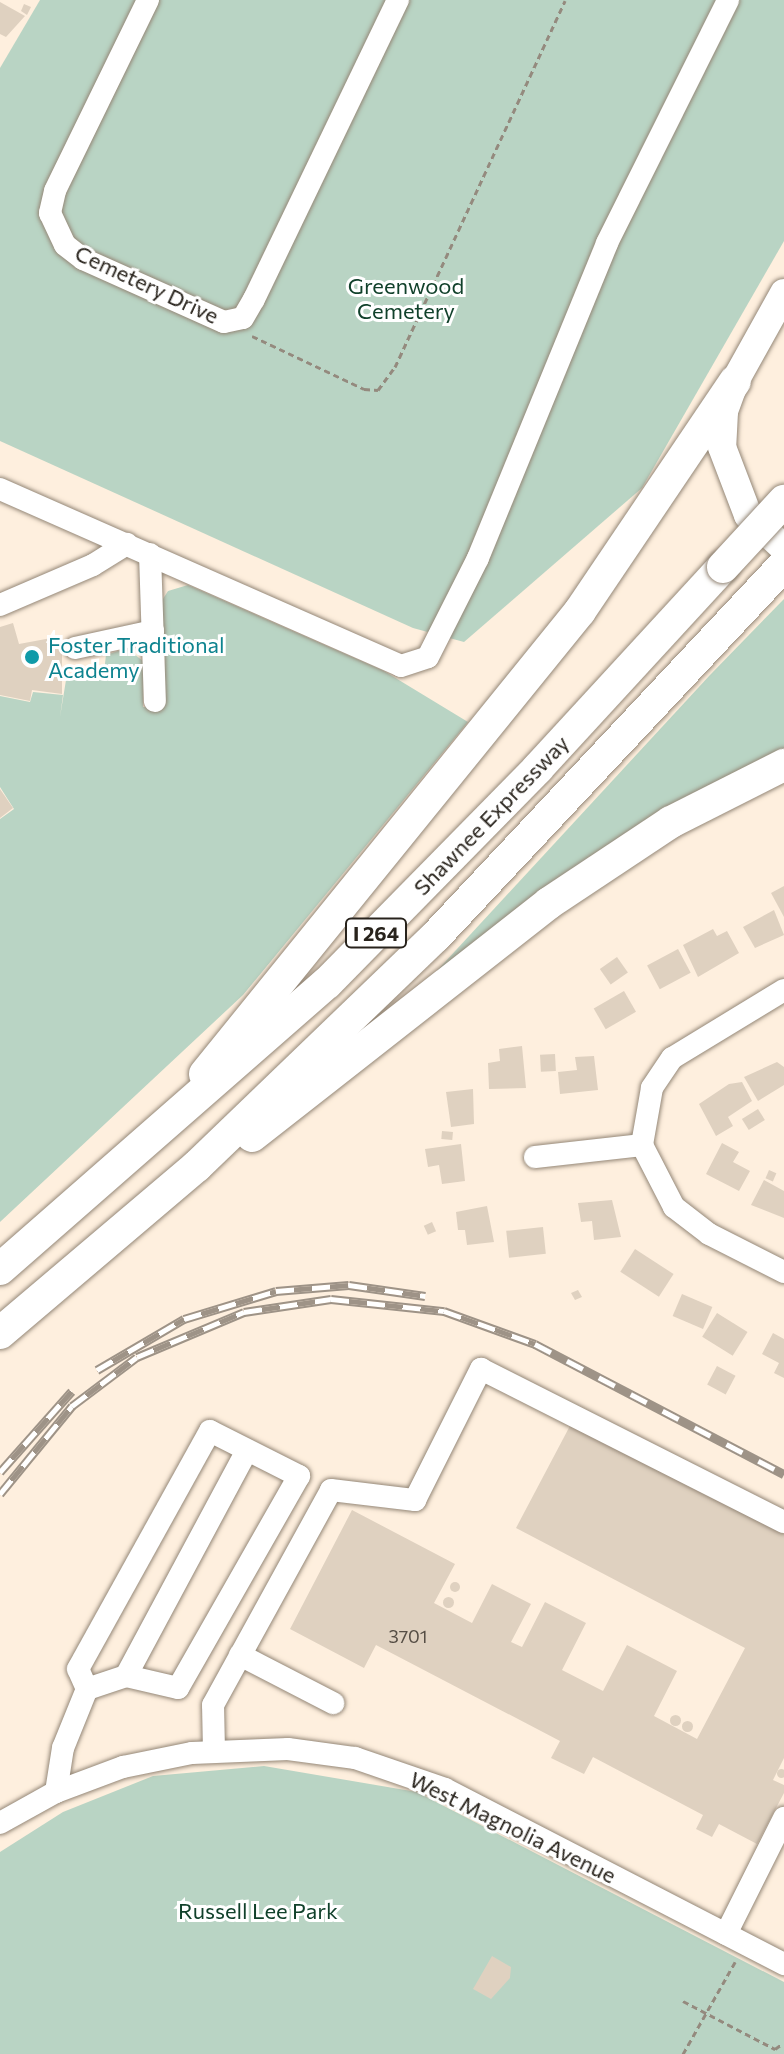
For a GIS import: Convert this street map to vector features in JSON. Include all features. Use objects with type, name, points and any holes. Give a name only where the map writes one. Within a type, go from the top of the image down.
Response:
[{"type":"highway","points":[[177,1109],[580,611],[735,381]]},
{"type":"highway","name":"Shawnee Expressway","points":[[0,1269],[177,1109],[253,1052],[327,983],[538,768],[784,501]]},
{"type":"highway","name":"Shawnee Expressway","points":[[0,1333],[197,1166],[435,937],[784,565]]},
{"type":"highway","points":[[197,1166],[247,1140],[616,856],[784,765]]},
{"type":"main road","points":[[784,293],[735,381],[724,412],[722,447],[735,490],[748,515],[784,548]]},
{"type":"street","name":"Cemetery Drive","points":[[148,0],[55,191],[50,213],[54,229],[83,259],[224,322],[243,318],[254,299],[398,0]]},
{"type":"street","points":[[0,489],[401,666],[428,657],[478,558],[607,243],[728,0]]},
{"type":"street","points":[[0,605],[93,565],[127,544]]},
{"type":"street","points":[[150,554],[155,701]]},
{"type":"street","points":[[75,648],[153,631]]},
{"type":"street","points":[[784,990],[672,1058],[652,1088],[642,1145],[674,1207],[709,1234],[784,1272]]},
{"type":"street","points":[[535,1157],[642,1145]]},
{"type":"street","points":[[214,1751],[213,1705],[331,1490],[415,1500],[481,1369],[784,1522]]},
{"type":"street","points":[[56,1792],[63,1748],[87,1689],[78,1669],[210,1431],[299,1476],[190,1675],[178,1688],[126,1676],[87,1689]]},
{"type":"street","points":[[126,1676],[247,1450]]},
{"type":"street","points":[[240,1655],[333,1703]]},
{"type":"street","name":"West Magnolia Avenue","points":[[0,1823],[56,1792],[123,1767],[214,1751],[288,1749],[355,1758],[416,1777],[784,1964]]},
{"type":"street","points":[[726,1934],[784,1818]]},
{"type":"path","points":[[224,322],[364,389],[378,390],[395,367],[565,0]]},
{"type":"path","points":[[683,2054],[732,1961],[745,1967]]},
{"type":"path","points":[[683,2001],[775,2049],[782,2044]]},
{"type":"green space","name":"Greenwood Cemetery","points":[[40,0],[784,0],[784,241],[642,488],[464,642],[413,628],[0,441],[0,68]]},
{"type":"green space","points":[[188,585],[384,671],[468,722],[243,995],[0,1222],[0,819],[14,809],[0,787],[0,696],[30,702],[33,692],[63,695],[60,717],[66,680],[103,680],[106,655],[127,648],[144,662],[143,707],[162,708],[165,660],[161,602],[168,591]]},
{"type":"green space","points":[[784,599],[784,753],[433,975],[710,675]]},
{"type":"green space","name":"Russell Lee Park","points":[[264,1766],[417,1792],[784,1982],[784,2054],[0,2054],[0,1852],[63,1812],[153,1776]]},
{"type":"building","points":[[0,2],[25,16],[6,37],[0,34]]},
{"type":"building","points":[[24,4],[31,7],[27,15],[21,11]]},
{"type":"building","name":"Foster Traditional Academy","points":[[13,623],[19,644],[62,636],[62,694],[32,690],[30,701],[0,695],[0,627]]},
{"type":"building","points":[[0,789],[13,808],[0,818]]},
{"type":"building","points":[[784,886],[784,917],[771,893]]},
{"type":"building","points":[[774,910],[784,935],[755,948],[743,927]]},
{"type":"building","points":[[713,929],[717,936],[727,931],[739,953],[698,977],[683,945]]},
{"type":"building","points":[[678,949],[691,973],[660,989],[647,965]]},
{"type":"building","points":[[617,957],[628,973],[611,985],[600,969]]},
{"type":"building","points":[[624,991],[636,1012],[606,1029],[594,1008]]},
{"type":"building","points":[[522,1046],[526,1088],[489,1089],[488,1063],[500,1061],[499,1049]]},
{"type":"building","points":[[555,1054],[556,1071],[541,1072],[540,1055]]},
{"type":"building","points":[[594,1056],[598,1090],[560,1094],[558,1072],[577,1070],[575,1057]]},
{"type":"building","points":[[777,1062],[784,1067],[784,1085],[758,1101],[744,1077]]},
{"type":"building","points":[[742,1082],[752,1101],[728,1117],[733,1126],[716,1136],[699,1104],[729,1084]]},
{"type":"building","points":[[473,1089],[474,1124],[451,1127],[446,1092]]},
{"type":"building","points":[[758,1109],[765,1120],[749,1130],[742,1119]]},
{"type":"building","points":[[442,1131],[453,1132],[452,1140],[441,1139]]},
{"type":"building","points":[[722,1143],[739,1152],[733,1162],[750,1171],[739,1191],[706,1174]]},
{"type":"building","points":[[461,1144],[465,1181],[442,1184],[439,1165],[428,1167],[425,1149]]},
{"type":"building","points":[[769,1170],[776,1173],[773,1181],[765,1178]]},
{"type":"building","points":[[764,1180],[784,1191],[784,1218],[751,1205]]},
{"type":"building","points":[[612,1200],[621,1237],[594,1240],[592,1221],[581,1222],[578,1203]]},
{"type":"building","points":[[487,1206],[494,1242],[467,1245],[465,1230],[458,1230],[456,1212]]},
{"type":"building","points":[[432,1222],[436,1231],[428,1235],[424,1226]]},
{"type":"building","points":[[543,1227],[546,1254],[509,1258],[506,1231]]},
{"type":"building","points":[[635,1249],[674,1274],[659,1297],[620,1272]]},
{"type":"building","points":[[578,1290],[582,1297],[575,1300],[571,1293]]},
{"type":"building","points":[[682,1294],[712,1307],[703,1329],[673,1316]]},
{"type":"building","points":[[717,1313],[748,1332],[733,1356],[702,1337]]},
{"type":"building","points":[[773,1333],[784,1339],[784,1378],[774,1373],[779,1363],[762,1354]]},
{"type":"building","points":[[717,1366],[736,1376],[726,1394],[707,1385]]},
{"type":"building","points":[[572,1422],[784,1534],[784,1758],[773,1780],[784,1785],[784,1793],[757,1844],[719,1824],[712,1837],[696,1829],[703,1815],[593,1757],[584,1774],[551,1758],[560,1741],[376,1645],[364,1668],[290,1629],[352,1510],[455,1564],[434,1603],[472,1623],[492,1584],[531,1604],[511,1642],[522,1647],[545,1602],[586,1623],[562,1670],[603,1691],[627,1645],[677,1671],[654,1716],[697,1739],[745,1648],[516,1528]]},
{"type":"building","points":[[455,1582],[460,1587],[455,1592],[450,1587]]},
{"type":"building","points":[[448,1596],[454,1602],[448,1608],[442,1602]]},
{"type":"building","points":[[675,1715],[680,1720],[675,1725],[670,1720]]},
{"type":"building","points":[[687,1721],[692,1726],[687,1731],[682,1726]]},
{"type":"building","points":[[781,1768],[786,1773],[781,1778],[776,1773]]},
{"type":"building","points":[[492,1956],[511,1967],[510,1978],[491,1999],[473,1989]]},
{"type":"railway","points":[[97,1370],[184,1319],[276,1291],[349,1285],[425,1296]]},
{"type":"railway","points":[[0,1494],[72,1406],[137,1357],[244,1312],[331,1299],[444,1311],[535,1344],[784,1474]]},
{"type":"railway","points":[[0,1472],[72,1391]]},
{"type":"place","name":"Foster Traditional Academy","points":[[32,657]]}]
